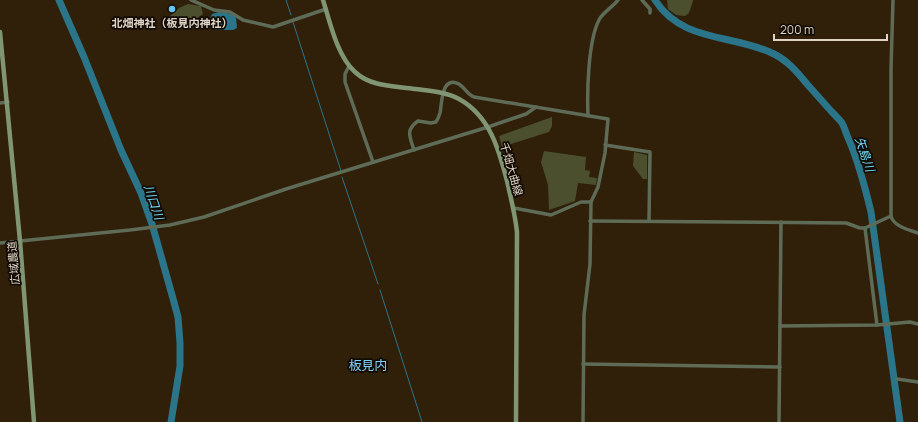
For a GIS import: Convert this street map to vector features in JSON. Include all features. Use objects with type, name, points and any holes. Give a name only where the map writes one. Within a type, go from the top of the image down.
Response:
[{"type":"main road","name":"千畑大曲線","points":[[323,0],[339,46],[350,66],[362,77],[375,83],[442,93],[452,96],[465,103],[477,113],[493,136],[500,154],[514,208],[517,232],[516,422]]},
{"type":"main road","name":"広域農道","points":[[0,32],[8,102],[34,422]]},
{"type":"street","points":[[191,0],[214,10],[230,12],[243,20],[273,27],[326,9]]},
{"type":"street","points":[[204,6],[205,0]]},
{"type":"street","points":[[588,116],[587,97],[594,34],[600,18],[618,0]]},
{"type":"street","points":[[642,0],[650,9],[650,13]]},
{"type":"street","points":[[893,0],[891,69],[891,220],[896,224],[918,234]]},
{"type":"street","points":[[350,66],[345,74],[345,82],[373,162]]},
{"type":"street","points":[[414,150],[409,131],[418,121],[431,123],[436,122],[440,115],[442,93],[448,85],[452,83],[461,85],[468,94],[474,97],[608,119],[598,187],[591,202],[590,264],[584,315],[583,422]]},
{"type":"street","points":[[0,103],[8,102]]},
{"type":"street","points":[[0,243],[130,230],[204,218],[286,189],[488,127],[526,114],[536,107]]},
{"type":"street","points":[[605,145],[650,152],[649,220]]},
{"type":"street","points":[[514,208],[552,215],[581,202],[591,202]]},
{"type":"street","points":[[590,221],[649,220],[846,223],[860,228],[866,228],[891,216]]},
{"type":"street","points":[[779,422],[782,222]]},
{"type":"street","points":[[866,228],[877,325]]},
{"type":"street","points":[[780,326],[890,325],[910,322],[918,324]]},
{"type":"street","points":[[583,364],[780,367]]},
{"type":"street","points":[[898,379],[918,382]]},
{"type":"green space","points":[[667,0],[693,1],[689,13],[685,16],[676,15],[668,9]]},
{"type":"green space","points":[[188,4],[201,6],[203,14],[181,29],[175,28],[170,24],[169,17],[179,8]]},
{"type":"green space","points":[[552,117],[552,126],[549,132],[502,147],[499,136]]},
{"type":"green space","points":[[544,151],[586,157],[585,170],[590,171],[589,177],[597,178],[596,185],[578,183],[575,201],[549,210],[548,185],[541,162]]},
{"type":"green space","points":[[634,152],[647,155],[647,179],[643,179],[633,166]]},
{"type":"water","points":[[219,12],[233,14],[236,18],[237,28],[233,30],[214,30],[209,21],[212,14]]},
{"type":"waterway","name":"川口川","points":[[59,0],[84,57],[121,150],[141,193],[152,224],[178,317],[180,366],[171,422]]},
{"type":"waterway","points":[[286,0],[291,15]]},
{"type":"waterway","name":"矢島川","points":[[655,0],[666,14],[679,24],[694,31],[759,48],[779,57],[796,71],[842,123],[859,166],[871,212],[900,422]]},
{"type":"waterway","points":[[293,22],[341,171]]},
{"type":"waterway","points":[[342,177],[378,284]]},
{"type":"waterway","points":[[380,290],[422,422]]},
{"type":"place","name":"北畑神社（板見内神社）","points":[[172,9]]},
{"type":"district","name":"板見内","points":[[368,365]]}]
